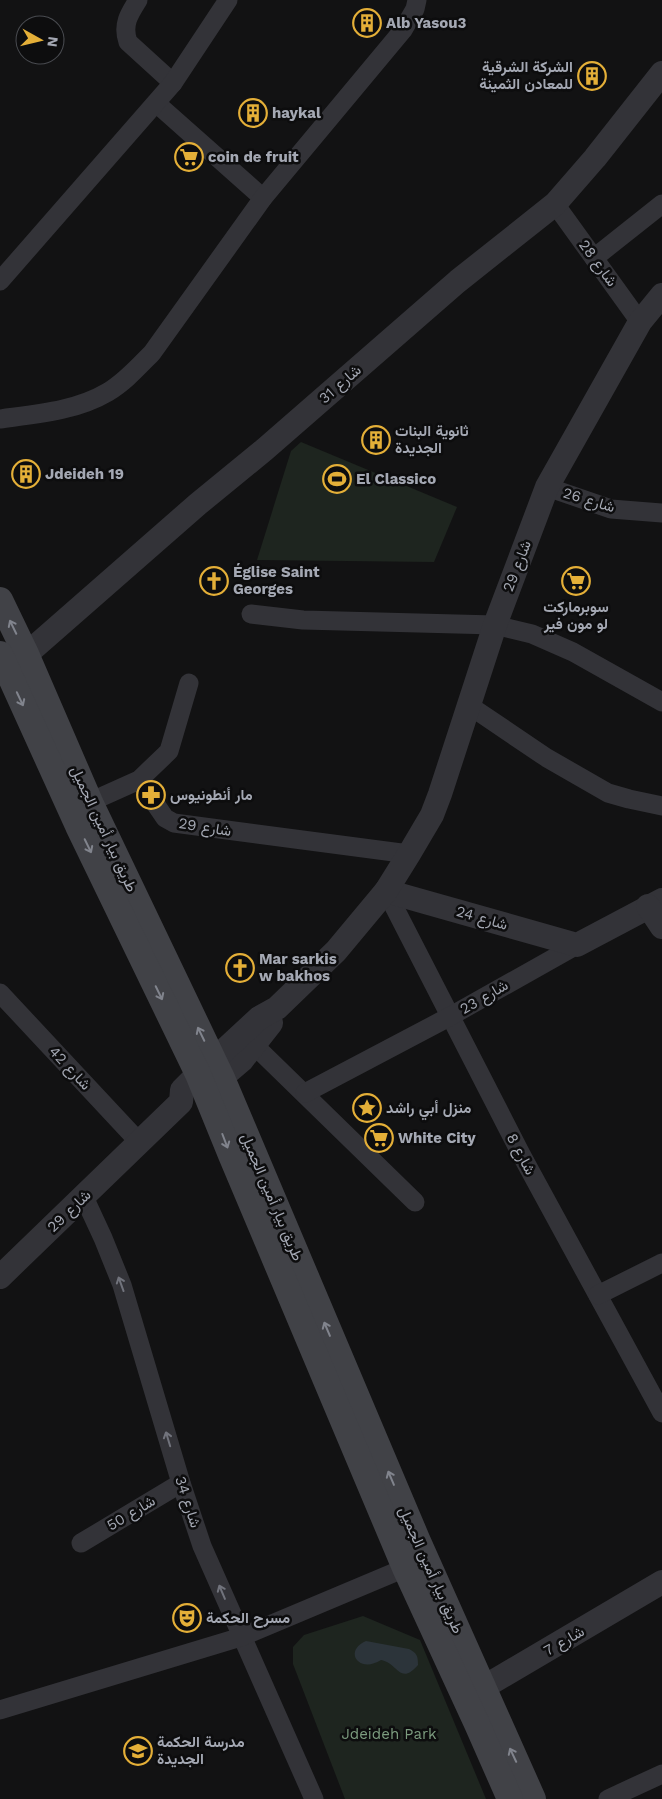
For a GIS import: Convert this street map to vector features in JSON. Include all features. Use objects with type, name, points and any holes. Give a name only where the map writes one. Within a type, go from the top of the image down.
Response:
[{"type":"main road","name":"طريق بيار أمين الجميل","points":[[0,600],[8,664],[78,826],[210,1076],[234,1164],[405,1568],[534,1799]]},
{"type":"main road","name":"طريق بيار أمين الجميل","points":[[8,664],[90,802],[210,1076],[354,1394],[474,1693],[510,1799]]},
{"type":"street","points":[[138,0],[127,18],[124,33],[128,42],[173,83]]},
{"type":"street","points":[[0,281],[173,83],[228,0]]},
{"type":"street","points":[[0,420],[55,412],[108,392],[123,382],[152,353],[263,198],[404,30],[415,9],[417,0]]},
{"type":"street","name":"شارع 31","points":[[8,664],[49,636],[178,521],[264,450],[458,281],[555,204],[595,158],[662,73]]},
{"type":"street","points":[[156,103],[263,198]]},
{"type":"street","name":"شارع 28","points":[[555,204],[640,322]]},
{"type":"street","points":[[594,258],[662,204]]},
{"type":"street","name":"شارع 29","points":[[210,1076],[259,1018],[277,1008],[336,951],[386,892],[432,815],[470,706],[495,625],[547,487],[640,322],[662,295]]},
{"type":"street","name":"شارع 26","points":[[547,487],[611,509],[662,513]]},
{"type":"street","points":[[251,614],[303,620],[495,625],[532,634],[573,652],[662,702]]},
{"type":"street","points":[[90,802],[139,780],[169,751],[190,683]]},
{"type":"street","points":[[470,706],[547,758],[608,792],[629,799],[662,806]]},
{"type":"street","name":"شارع 29","points":[[139,780],[165,818],[174,823],[409,854]]},
{"type":"street","name":"شارع 24","points":[[386,892],[577,945]]},
{"type":"street","name":"شارع 8","points":[[386,892],[522,1156],[662,1413]]},
{"type":"street","points":[[655,903],[662,927]]},
{"type":"street","name":"شارع 23","points":[[305,1093],[449,1017],[655,903]]},
{"type":"street","name":"شارع 42","points":[[0,993],[140,1143]]},
{"type":"street","name":"شارع 29","points":[[0,1277],[181,1102],[182,1090],[242,1060],[270,1025],[277,1008]]},
{"type":"street","points":[[254,1045],[415,1202]]},
{"type":"street","name":"شارع 34","points":[[84,1197],[122,1285],[181,1483],[202,1546],[314,1799]]},
{"type":"street","points":[[598,1295],[662,1263]]},
{"type":"street","name":"شارع 50","points":[[81,1543],[181,1483]]},
{"type":"street","points":[[0,1710],[241,1637],[405,1568]]},
{"type":"street","name":"شارع 7","points":[[474,1693],[662,1582]]},
{"type":"street","points":[[608,1799],[662,1774]]},
{"type":"green space","name":"El Classico","points":[[301,442],[457,507],[434,562],[257,560],[291,451]]},
{"type":"green space","name":"Jdeideh Park","points":[[363,1616],[420,1640],[486,1799],[345,1799],[293,1664],[293,1647],[304,1635]]},
{"type":"shaded area","points":[[366,1641],[409,1649],[416,1655],[418,1665],[407,1674],[399,1672],[387,1662],[381,1660],[373,1664],[361,1663],[355,1655],[356,1650],[359,1645]]},
{"type":"place","name":"Alb Yasou3","points":[[367,23]]},
{"type":"place","name":"الشركة الشرقية للمعادن الثمينة","points":[[592,76]]},
{"type":"place","name":"haykal","points":[[253,113]]},
{"type":"place","name":"coin de fruit","points":[[189,157]]},
{"type":"place","name":"ثانوية البنات الجديدة","points":[[376,440]]},
{"type":"place","name":"Jdeideh 19","points":[[26,474]]},
{"type":"place","name":"El Classico","points":[[337,479]]},
{"type":"place","name":"Église Saint Georges","points":[[214,581]]},
{"type":"place","name":"سوبرماركت لو مون فير","points":[[576,581]]},
{"type":"place","name":"مار أنطونيوس","points":[[151,795]]},
{"type":"place","name":"Mar sarkis w bakhos","points":[[240,968]]},
{"type":"place","name":"منزل أبي راشد","points":[[367,1108]]},
{"type":"place","name":"White City","points":[[379,1138]]},
{"type":"place","name":"مسرح الحكمة","points":[[187,1618]]},
{"type":"place","name":"مدرسة الحكمة الجديدة","points":[[138,1751]]}]
